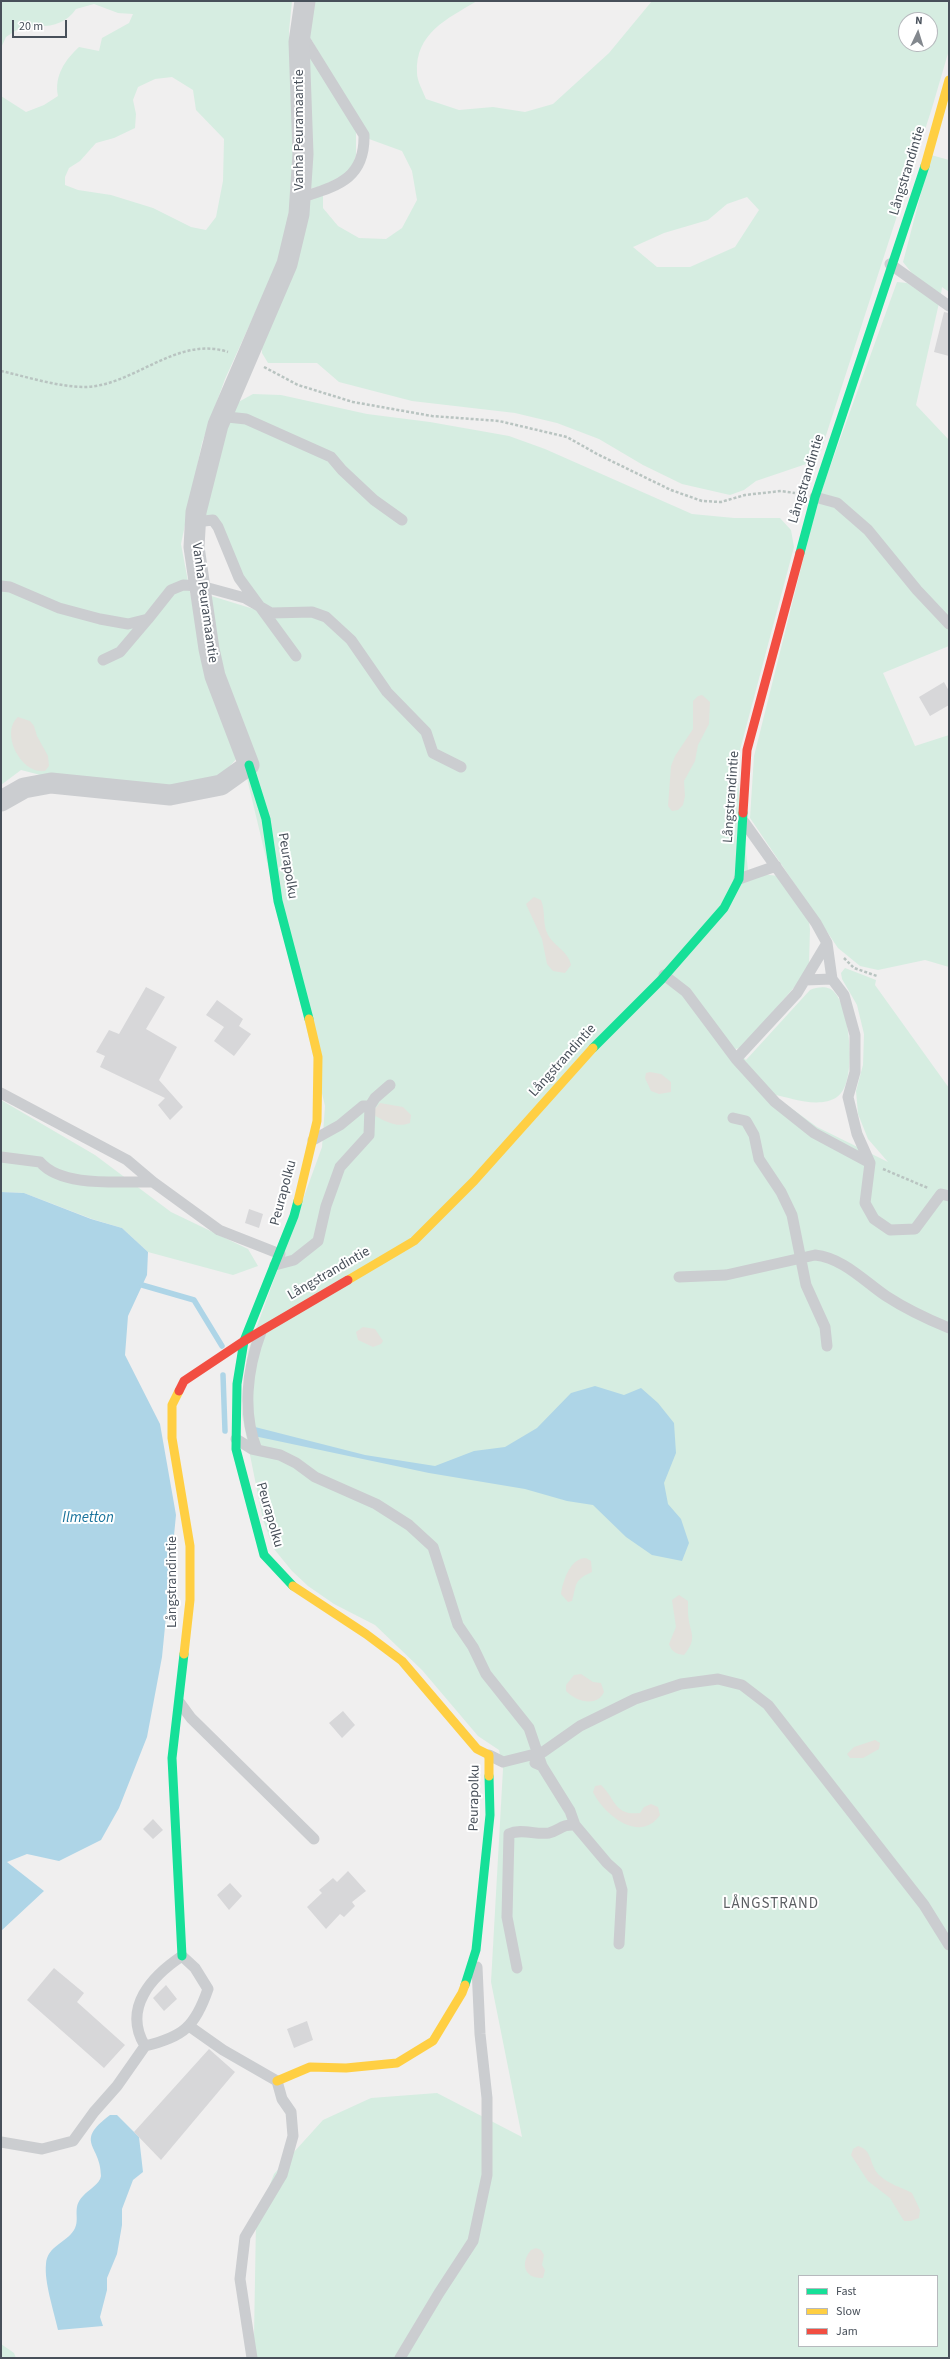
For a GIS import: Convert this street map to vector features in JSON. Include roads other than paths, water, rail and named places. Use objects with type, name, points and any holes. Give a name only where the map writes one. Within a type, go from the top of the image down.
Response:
[{"type":"street","name":"Vanha Peuramaantie","points":[[249,765],[215,676],[209,649],[194,547],[195,522],[203,478],[222,416],[287,264],[299,214],[303,154],[301,34],[305,1]]},
{"type":"street","name":"Långstrandintie","points":[[182,1956],[172,1786],[172,1758],[177,1699],[190,1600],[190,1546],[172,1438],[172,1405],[184,1381],[262,1330],[414,1241],[474,1181],[605,1035],[664,975],[724,908],[740,879],[747,750],[815,496],[890,264],[932,145],[949,80]]},
{"type":"street","points":[[1,801],[24,788],[50,783],[170,795],[221,785],[249,765]]},
{"type":"street","name":"Peurapolku","points":[[249,765],[266,819],[278,901],[303,991],[318,1057],[317,1121],[294,1216],[244,1341],[237,1384],[236,1449],[264,1555],[296,1590],[366,1634],[402,1661],[477,1749],[489,1755],[490,1815],[476,1950],[462,1993],[433,2041],[397,2063],[346,2068],[310,2067],[277,2081]]},
{"type":"lane","points":[[300,198],[337,184],[353,174],[360,164],[364,149],[364,135],[301,34]]},
{"type":"lane","points":[[890,264],[949,306]]},
{"type":"lane","points":[[222,416],[246,419],[331,456],[342,470],[374,500],[402,520]]},
{"type":"lane","points":[[815,496],[837,503],[868,530],[917,590],[949,624]]},
{"type":"lane","points":[[195,522],[213,520],[216,523],[239,578],[296,656]]},
{"type":"lane","points":[[103,660],[120,652],[170,590],[183,585],[200,586],[245,598],[271,613],[297,611],[312,612],[326,617],[351,640],[387,692],[426,732],[433,753],[461,767]]},
{"type":"lane","points":[[1,586],[10,587],[59,608],[100,619],[128,624],[148,619]]},
{"type":"lane","points":[[744,822],[816,922],[827,943],[832,979],[844,995],[855,1036],[854,1072],[848,1097],[857,1134],[870,1163],[865,1203],[874,1219],[890,1230],[915,1230],[945,1195]]},
{"type":"lane","points":[[740,879],[776,866]]},
{"type":"lane","points":[[736,1059],[797,992],[827,943]]},
{"type":"lane","points":[[664,975],[686,992],[736,1059],[776,1102],[814,1133],[870,1163]]},
{"type":"lane","points":[[805,980],[832,979]]},
{"type":"lane","points":[[275,1265],[294,1260],[318,1241],[326,1206],[340,1167],[369,1135],[370,1106],[375,1098],[390,1085]]},
{"type":"lane","points":[[1,1093],[127,1160],[153,1182],[219,1230],[280,1254]]},
{"type":"lane","points":[[312,1141],[340,1125],[363,1106],[370,1106]]},
{"type":"lane","points":[[733,1118],[746,1121],[754,1135],[759,1159],[781,1192],[792,1215],[806,1285],[825,1327],[827,1346]]},
{"type":"lane","points":[[1,1157],[40,1162],[46,1168],[65,1177],[84,1180],[153,1182]]},
{"type":"lane","points":[[678,1276],[726,1275],[816,1255],[829,1256],[887,1296],[921,1316],[949,1328]]},
{"type":"lane","points":[[257,1450],[248,1420],[248,1387],[257,1342],[262,1330]]},
{"type":"lane","points":[[236,1439],[257,1450],[280,1456],[296,1463],[315,1477],[376,1504],[409,1525],[433,1547],[458,1625],[473,1647],[486,1674],[529,1728],[542,1766],[570,1811],[575,1825],[607,1863],[618,1872],[622,1890],[619,1944]]},
{"type":"lane","points":[[489,1755],[503,1762],[543,1752],[580,1726],[635,1699],[681,1684],[718,1679],[742,1685],[773,1711],[924,1905],[949,1945]]},
{"type":"lane","points":[[177,1699],[190,1718],[314,1839]]},
{"type":"lane","points":[[516,1758],[526,1759],[542,1766]]},
{"type":"lane","points":[[517,1968],[507,1917],[509,1834],[515,1831],[549,1833],[566,1824],[575,1825]]},
{"type":"lane","points":[[400,2358],[435,2299],[473,2241],[487,2175],[487,2098],[480,2034],[476,1950]]},
{"type":"lane","points":[[1,2142],[42,2149],[73,2141],[94,2112],[117,2086],[144,2046],[170,2040],[189,2026],[201,2009],[208,1989],[195,1968],[182,1956],[162,1970],[144,1991],[138,2013],[140,2038],[144,2046]]},
{"type":"lane","points":[[189,2026],[223,2050],[277,2081],[282,2099],[291,2112],[293,2136],[282,2175],[245,2237],[240,2279],[252,2358]]},
{"type":"water","name":"Ilmetton","points":[[1,1192],[24,1193],[91,1219],[122,1228],[148,1252],[147,1275],[128,1316],[125,1355],[160,1424],[176,1515],[162,1657],[147,1737],[119,1808],[101,1840],[59,1861],[27,1854],[7,1862],[44,1891],[1,1931]]},
{"type":"water","points":[[595,1386],[624,1395],[641,1388],[658,1403],[674,1423],[676,1453],[664,1483],[668,1504],[681,1519],[689,1543],[682,1561],[652,1555],[626,1537],[593,1505],[567,1501],[525,1489],[429,1473],[254,1436],[255,1427],[365,1455],[435,1466],[474,1451],[505,1447],[537,1428],[571,1393]]},
{"type":"water","points":[[110,2115],[117,2115],[139,2137],[143,2172],[133,2180],[122,2209],[122,2225],[117,2254],[107,2278],[107,2290],[100,2317],[103,2326],[58,2330],[46,2279],[47,2258],[53,2249],[74,2230],[77,2222],[79,2200],[100,2179],[100,2165],[91,2138],[93,2132],[99,2124]]},
{"type":"waterway","points":[[142,1285],[194,1300],[222,1346]]},
{"type":"waterway","points":[[223,1375],[225,1431]]},
{"type":"district","name":"LÅNGSTRAND","points":[[771,1905]]}]
